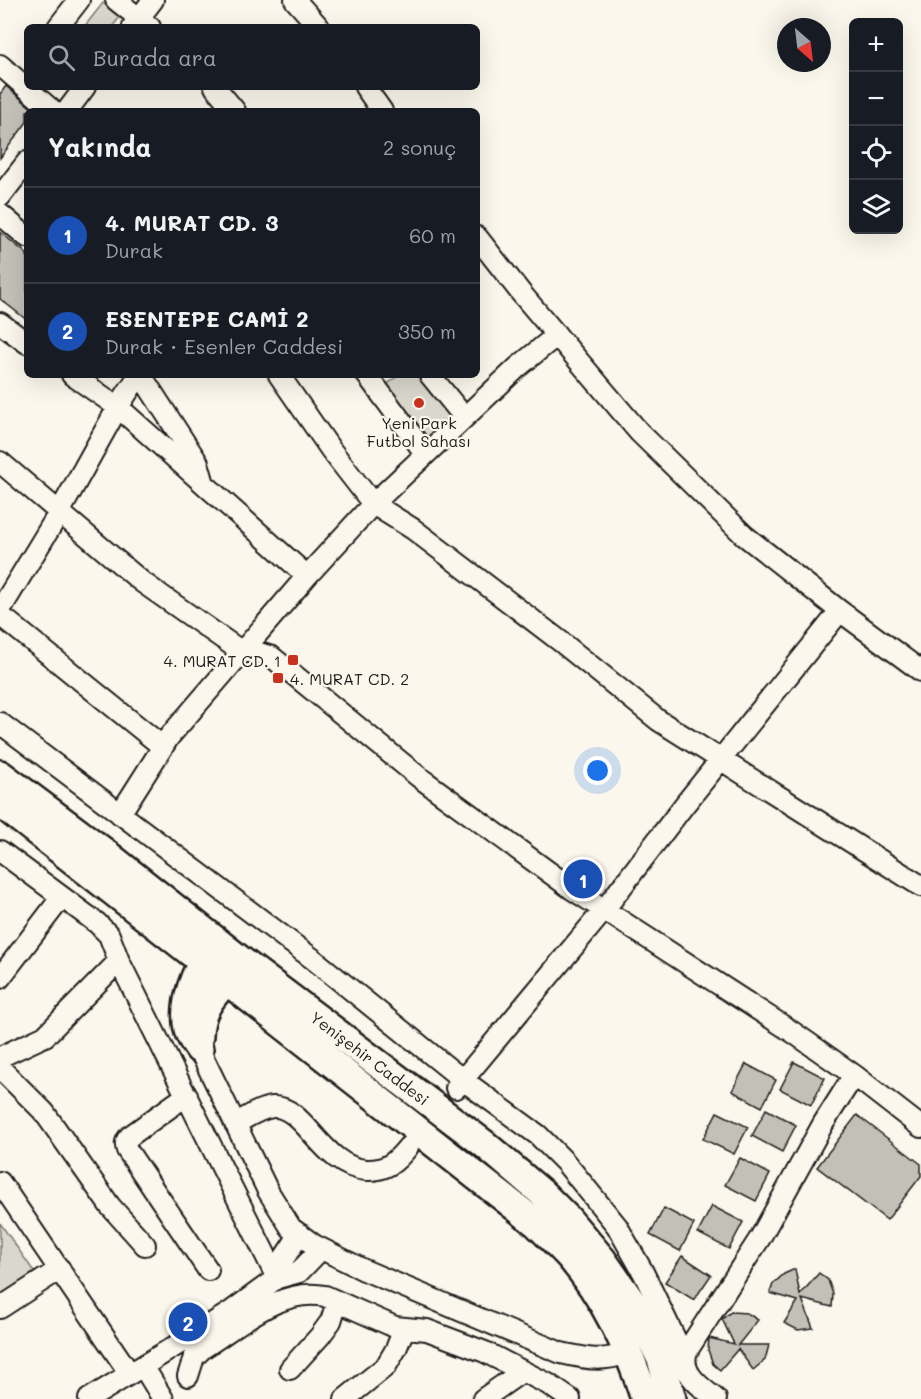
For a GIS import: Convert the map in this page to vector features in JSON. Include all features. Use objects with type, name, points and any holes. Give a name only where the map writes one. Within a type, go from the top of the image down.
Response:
[{"type":"highway","name":"Yenişehir Caddesi","points":[[0,774],[104,851],[210,951],[536,1223],[569,1257],[609,1314],[628,1353],[645,1399]]},
{"type":"highway","name":"Yenişehir Caddesi","points":[[0,803],[210,951]]},
{"type":"highway","points":[[199,1049],[188,1031],[187,1017],[190,994],[210,951]]},
{"type":"highway","name":"Yenişehir Caddesi","points":[[235,972],[483,1143],[542,1193],[602,1259],[636,1308],[661,1359],[672,1399]]},
{"type":"highway","points":[[199,1049],[200,1016],[207,1003],[235,972]]},
{"type":"street","points":[[60,24],[79,0]]},
{"type":"street","points":[[116,0],[141,24],[153,0]]},
{"type":"street","points":[[295,0],[316,24]]},
{"type":"street","points":[[0,65],[22,72]]},
{"type":"street","points":[[36,90],[51,108]]},
{"type":"street","points":[[69,108],[83,90]]},
{"type":"street","points":[[218,90],[232,108]]},
{"type":"street","points":[[367,90],[376,108]]},
{"type":"street","points":[[0,197],[24,166]]},
{"type":"street","points":[[0,214],[24,234]]},
{"type":"street","points":[[480,241],[521,293],[655,448],[746,536],[921,671]]},
{"type":"street","points":[[0,322],[24,341]]},
{"type":"street","points":[[120,814],[168,737],[373,504],[518,367],[557,335]]},
{"type":"street","points":[[76,378],[118,407],[159,447],[308,576]]},
{"type":"street","points":[[0,610],[59,513],[118,407],[138,378]]},
{"type":"street","points":[[142,378],[198,463],[204,484]]},
{"type":"street","points":[[281,378],[373,504],[413,529],[560,640],[658,720],[921,886]]},
{"type":"street","points":[[369,378],[425,453]]},
{"type":"street","points":[[432,378],[464,417]]},
{"type":"street","points":[[0,462],[142,582],[242,652],[256,652],[272,657],[419,777],[572,889],[794,1033],[921,1126]]},
{"type":"street","points":[[459,1084],[604,910],[840,610]]},
{"type":"street","points":[[0,615],[163,747]]},
{"type":"street","points":[[268,622],[269,642],[278,662]]},
{"type":"street","points":[[0,723],[313,959],[459,1084],[538,1135],[593,1194],[617,1226],[643,1272],[685,1359],[687,1371],[693,1381],[716,1399]]},
{"type":"street","points":[[0,851],[97,923],[109,935],[119,961],[277,1278]]},
{"type":"street","points":[[0,978],[61,898]]},
{"type":"street","points":[[0,1057],[45,1036],[119,961]]},
{"type":"street","points":[[199,1049],[268,1191],[291,1228],[321,1249],[364,1270],[561,1353],[592,1360],[611,1359],[628,1353]]},
{"type":"street","points":[[0,1068],[44,1112],[110,1206],[145,1245]]},
{"type":"street","points":[[685,1359],[687,1351],[760,1238],[823,1124],[854,1075]]},
{"type":"street","points":[[187,1095],[130,1136],[126,1140],[126,1145],[127,1150],[208,1270]]},
{"type":"street","points":[[235,1124],[262,1110],[274,1107],[286,1110],[299,1120],[334,1157],[357,1169],[386,1168],[396,1162],[408,1147]]},
{"type":"street","points":[[0,1182],[60,1269],[136,1370],[163,1399]]},
{"type":"street","points":[[277,1278],[284,1258],[300,1234]]},
{"type":"street","points":[[89,1399],[229,1313],[277,1278],[299,1272],[321,1249]]},
{"type":"street","points":[[0,1308],[60,1269]]},
{"type":"street","points":[[188,1376],[194,1357],[203,1348],[277,1301],[304,1294],[325,1296],[404,1329],[427,1330],[450,1337],[523,1371],[570,1399]]},
{"type":"street","points":[[290,1369],[331,1321],[337,1302]]},
{"type":"street","points":[[345,1399],[386,1366],[404,1329]]},
{"type":"street","points":[[483,1399],[523,1371]]},
{"type":"shaded area","points":[[103,3],[120,17],[114,24],[86,24]]},
{"type":"shaded area","name":"Yeni Park Futbol Sahası","points":[[395,378],[422,378],[454,420],[426,445],[384,387]]},
{"type":"shaded area","points":[[0,1223],[35,1273],[0,1296]]},
{"type":"building","points":[[6,86],[32,108],[24,108],[24,126],[0,158],[0,94]]},
{"type":"building","points":[[0,232],[24,252],[24,318],[0,299]]},
{"type":"building","points":[[794,1062],[825,1078],[811,1105],[780,1089]]},
{"type":"building","points":[[746,1064],[776,1080],[762,1107],[732,1091]]},
{"type":"building","points":[[766,1109],[796,1125],[782,1152],[752,1136]]},
{"type":"building","points":[[717,1112],[748,1127],[734,1154],[703,1139]]},
{"type":"building","points":[[857,1115],[921,1164],[921,1176],[887,1220],[817,1167]]},
{"type":"building","points":[[740,1158],[770,1174],[756,1201],[725,1185]]},
{"type":"building","points":[[712,1206],[743,1222],[729,1249],[698,1233]]},
{"type":"building","points":[[664,1208],[694,1224],[680,1251],[650,1235]]},
{"type":"building","points":[[682,1256],[711,1275],[694,1300],[665,1282]]},
{"type":"building","points":[[795,1269],[800,1295],[819,1273],[828,1280],[833,1294],[832,1307],[802,1299],[813,1328],[798,1330],[784,1323],[798,1301],[770,1293],[773,1284],[784,1274]]},
{"type":"building","points":[[731,1312],[747,1313],[758,1320],[738,1345],[769,1345],[765,1360],[753,1370],[738,1349],[720,1370],[713,1364],[708,1350],[709,1338],[734,1344],[722,1319]]},
{"type":"place","name":"Yeni Park Futbol Sahası","points":[[419,403]]},
{"type":"place","name":"4. MURAT CD. 1","points":[[293,660]]},
{"type":"place","name":"4. MURAT CD. 2","points":[[278,678]]},
{"type":"place","name":"4. MURAT CD. 3","points":[[583,879]]},
{"type":"place","name":"ESENTEPE CAMİ 2","points":[[188,1322]]}]
